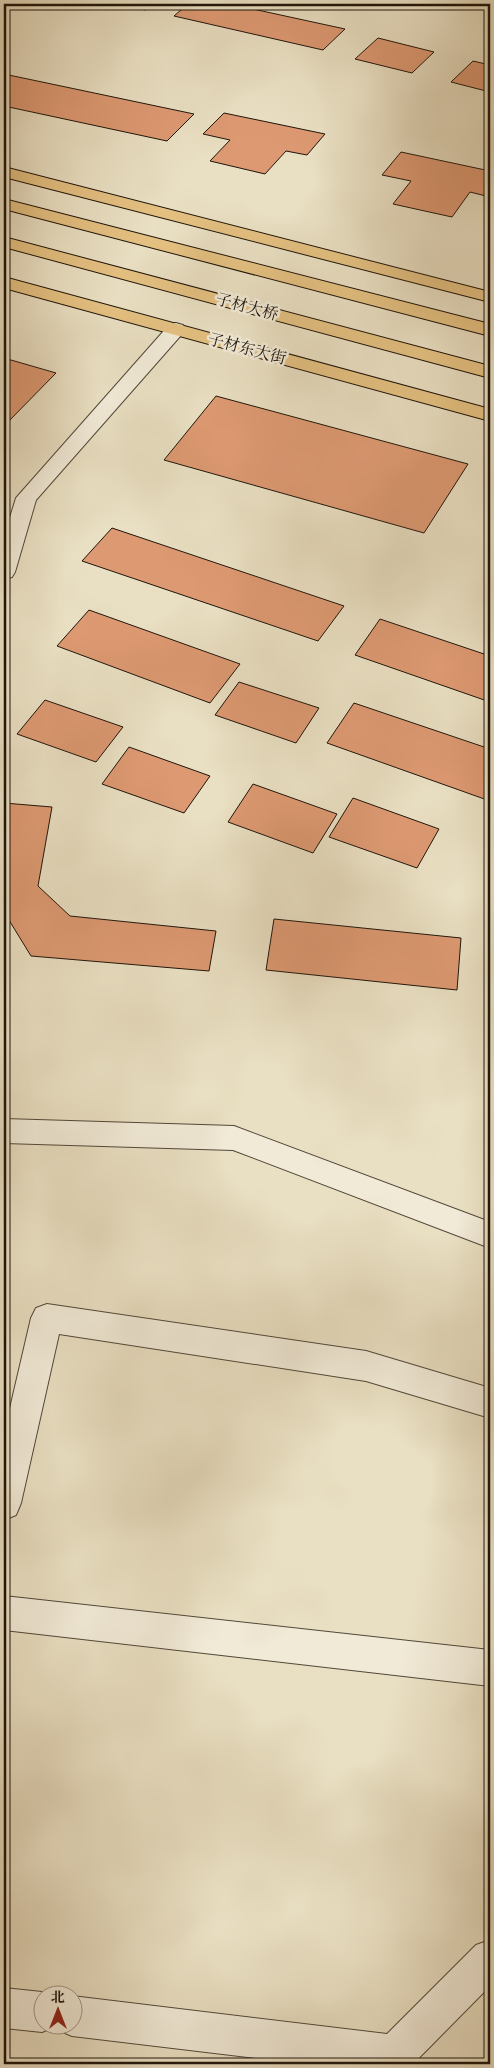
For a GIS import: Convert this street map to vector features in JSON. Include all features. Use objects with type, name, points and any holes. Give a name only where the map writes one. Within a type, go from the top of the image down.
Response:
[{"type":"main road","points":[[4,172],[490,297]]},
{"type":"main road","points":[[4,204],[490,330]]},
{"type":"main road","name":"子材大桥","points":[[4,242],[490,372]]},
{"type":"main road","name":"子材东大街","points":[[4,282],[490,415]]},
{"type":"street","points":[[4,572],[26,498],[176,329]]},
{"type":"street","points":[[4,1131],[234,1138],[490,1235]]},
{"type":"street","points":[[4,1503],[47,1318],[366,1366],[490,1403]]},
{"type":"street","points":[[4,1613],[490,1668]]},
{"type":"street","points":[[82,2017],[394,2055],[490,1959]]},
{"type":"street","points":[[4,2008],[32,2011]]},
{"type":"building","points":[[119,4],[153,4],[145,10]]},
{"type":"building","points":[[188,4],[230,4],[345,29],[323,50],[174,16]]},
{"type":"building","points":[[378,38],[434,52],[412,73],[355,59]]},
{"type":"building","points":[[473,61],[490,65],[490,92],[451,82]]},
{"type":"building","points":[[4,74],[194,114],[167,141],[4,106]]},
{"type":"building","points":[[224,113],[325,134],[307,155],[286,151],[265,174],[210,161],[230,140],[203,134]]},
{"type":"building","points":[[401,152],[490,171],[490,197],[470,192],[452,217],[393,204],[411,181],[382,175]]},
{"type":"building","points":[[4,358],[56,373],[6,424],[4,424]]},
{"type":"building","points":[[216,396],[468,464],[424,533],[164,460]]},
{"type":"building","points":[[112,528],[344,606],[318,641],[82,561]]},
{"type":"building","points":[[89,610],[240,664],[210,703],[57,646]]},
{"type":"building","points":[[380,619],[490,656],[490,702],[355,655]]},
{"type":"building","points":[[239,682],[319,708],[296,743],[215,715]]},
{"type":"building","points":[[45,700],[123,727],[96,762],[17,734]]},
{"type":"building","points":[[354,703],[490,749],[490,801],[327,743]]},
{"type":"building","points":[[129,747],[210,776],[184,813],[102,784]]},
{"type":"building","points":[[253,784],[337,814],[313,853],[228,822]]},
{"type":"building","points":[[353,798],[439,829],[417,868],[329,837]]},
{"type":"building","points":[[4,803],[52,807],[38,886],[70,916],[216,931],[209,971],[31,956],[4,912]]},
{"type":"building","points":[[274,919],[461,938],[457,990],[266,970]]}]
